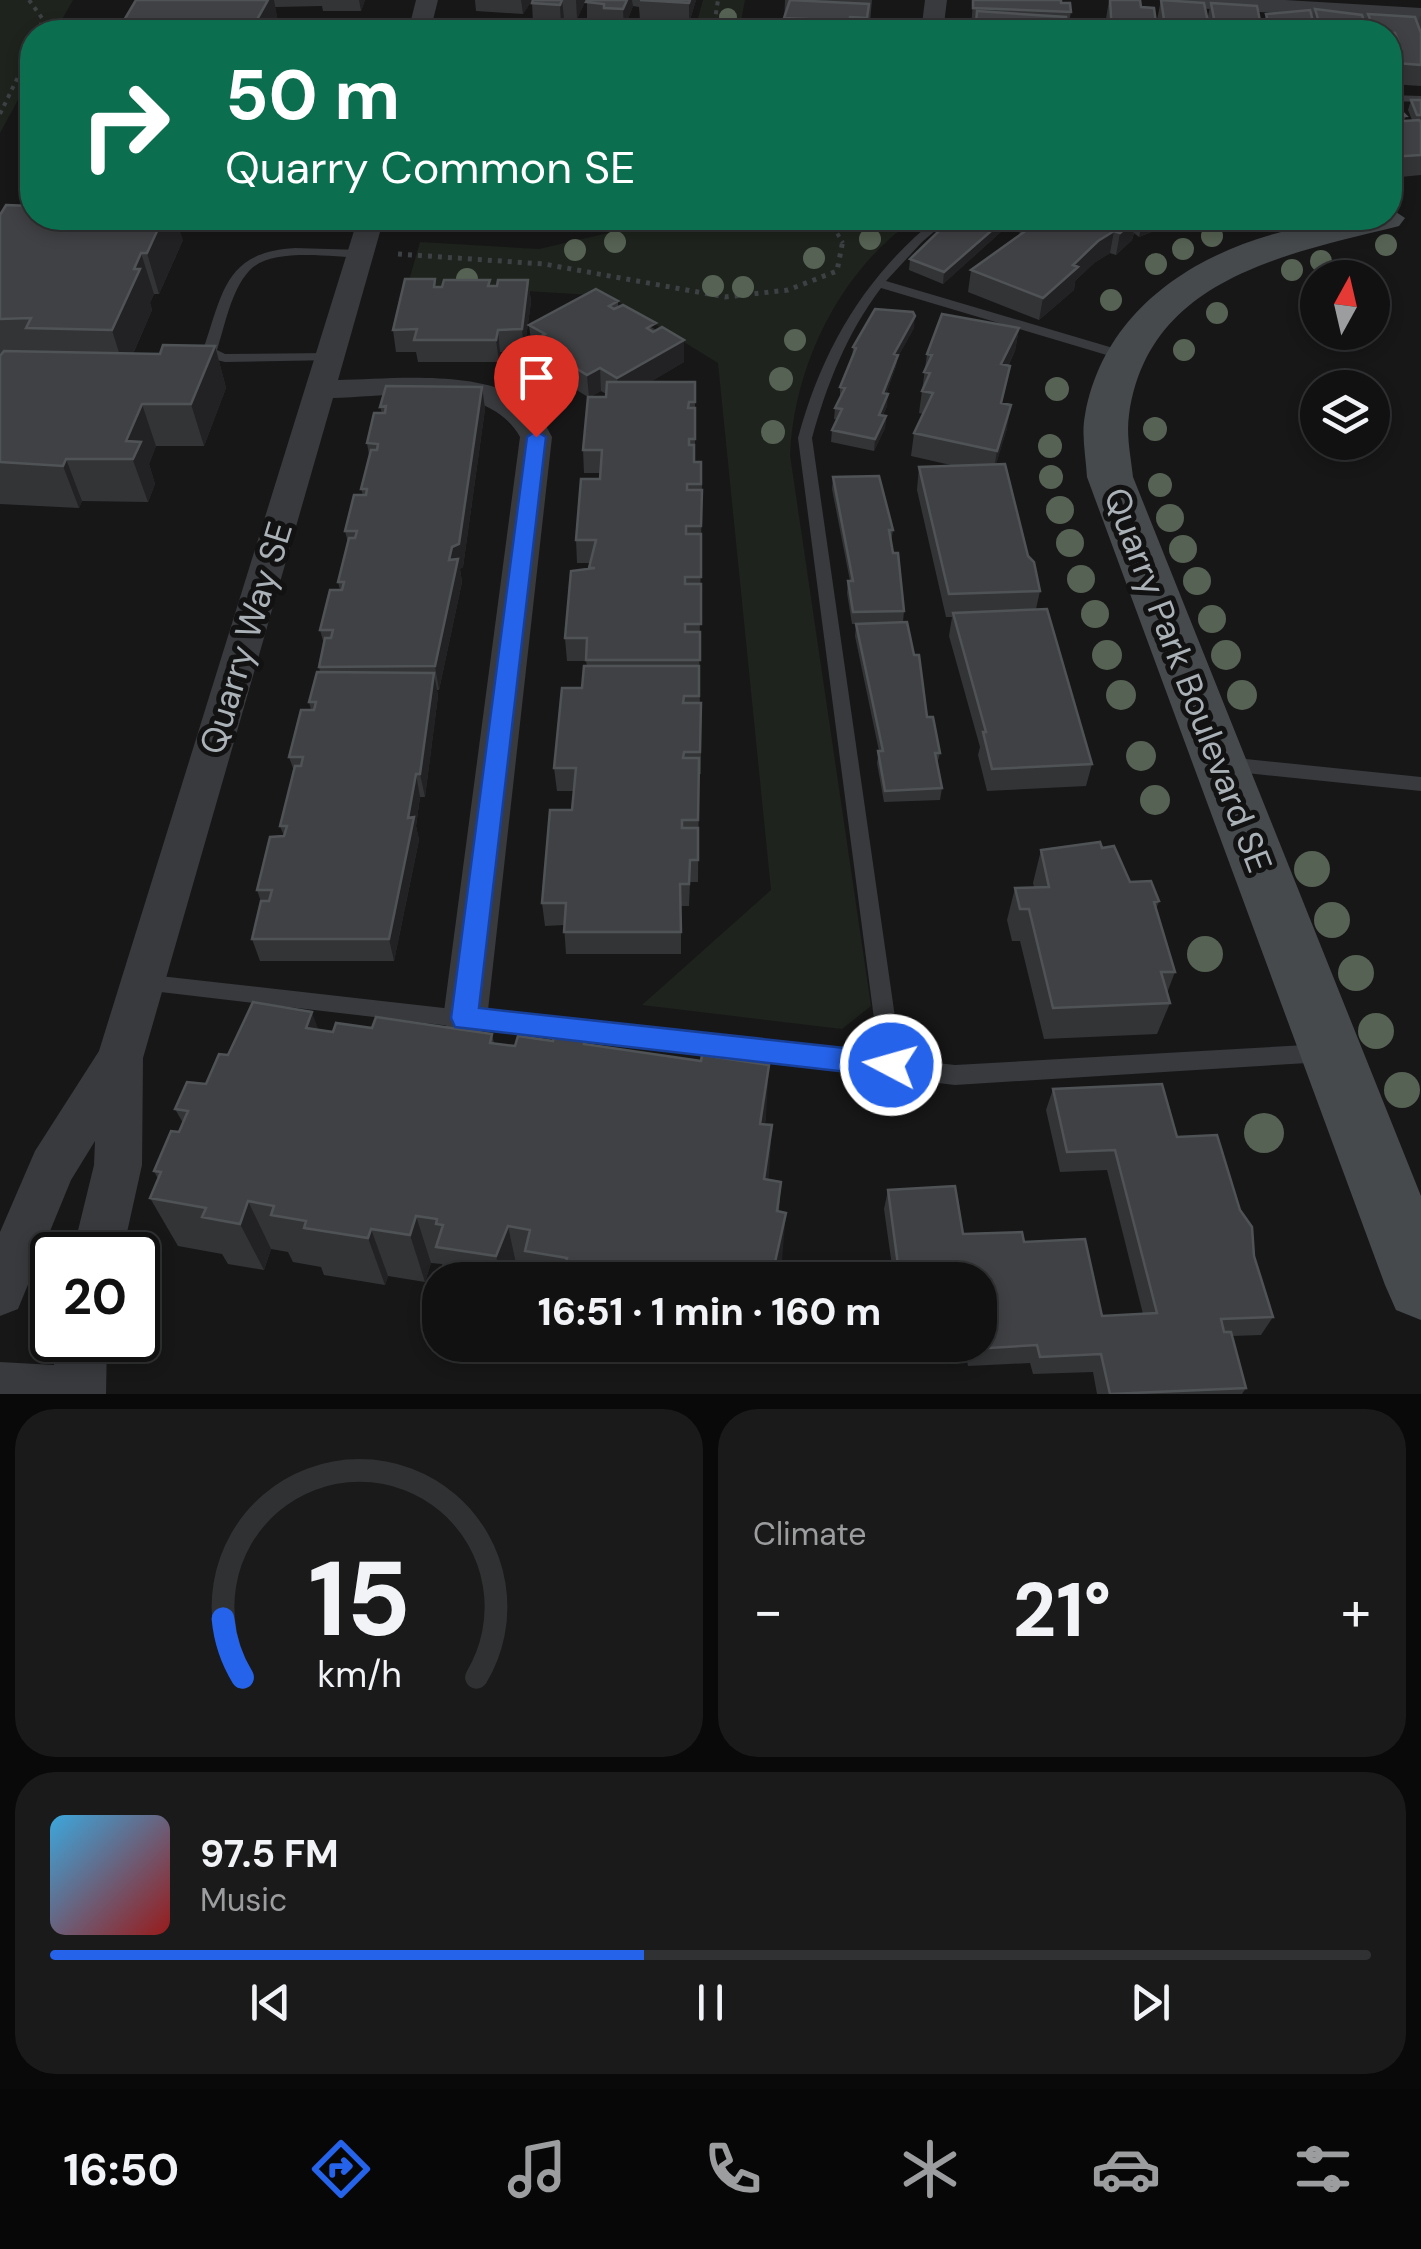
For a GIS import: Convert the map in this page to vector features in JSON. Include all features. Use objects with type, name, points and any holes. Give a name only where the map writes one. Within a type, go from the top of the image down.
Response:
[{"type":"street","points":[[1178,0],[1421,14]]},
{"type":"street","name":"Quarry Way SE","points":[[102,1232],[118,1165],[120,1058],[368,230]]},
{"type":"street","name":"Quarry Park Boulevard SE","points":[[1329,230],[1225,264],[1181,290],[1146,322],[1125,356],[1105,420],[1110,477],[1216,763],[1421,1284]]},
{"type":"street","points":[[326,373],[487,392],[520,408],[536,437],[464,1018]]},
{"type":"street","name":"Quarry Way SE","points":[[0,1291],[52,1167],[120,1058]]},
{"type":"street","points":[[79,1394],[80,1362]]},
{"type":"street","points":[[0,1389],[42,1388],[63,1394]]},
{"type":"lane","points":[[891,1065],[805,438],[817,388],[837,340],[906,246],[928,230]]},
{"type":"lane","points":[[326,373],[213,356],[210,350],[232,280],[254,257],[270,253],[362,254]]},
{"type":"lane","points":[[879,282],[1125,356]]},
{"type":"lane","points":[[1216,763],[1421,784]]},
{"type":"lane","points":[[142,983],[955,1075],[1330,1053]]},
{"type":"path","points":[[0,114],[20,73]]},
{"type":"path","points":[[362,254],[442,254],[544,264],[725,297],[755,296],[837,271],[846,251],[841,230]]},
{"type":"shaded area","points":[[0,0],[73,0],[62,20],[20,20],[20,96],[0,133]]},
{"type":"shaded area","points":[[703,0],[745,0],[741,20],[697,20]]},
{"type":"shaded area","points":[[621,230],[901,230],[865,264],[826,322],[801,387],[790,455],[871,1006],[842,1029],[642,1005],[771,890],[718,363],[609,296],[408,284],[420,242],[539,249]]},
{"type":"building","points":[[136,0],[268,0],[257,20],[124,20]]},
{"type":"building","points":[[562,0],[560,5],[532,3]]},
{"type":"building","points":[[587,0],[627,0],[623,9],[604,8],[604,4]]},
{"type":"building","points":[[640,0],[690,0],[689,3]]},
{"type":"building","points":[[790,0],[869,4],[867,18],[784,18]]},
{"type":"building","points":[[973,0],[1061,0],[1070,3],[1071,12],[973,8]]},
{"type":"building","points":[[1110,0],[1140,0],[1141,7],[1154,8],[1156,20],[1111,20]]},
{"type":"building","points":[[1161,0],[1204,3],[1208,20],[1164,20]]},
{"type":"building","points":[[1211,3],[1257,6],[1260,20],[1214,20]]},
{"type":"building","points":[[1315,9],[1362,15],[1363,20],[1318,20]]},
{"type":"building","points":[[1310,10],[1313,20],[1268,20],[1266,14]]},
{"type":"building","points":[[977,11],[1066,20],[976,20]]},
{"type":"building","points":[[1368,14],[1415,17],[1421,33],[1421,65],[1402,63],[1402,20],[1370,20]]},
{"type":"building","points":[[1411,100],[1421,100],[1421,115],[1417,115]]},
{"type":"building","points":[[1402,121],[1421,122],[1421,155],[1402,156]]},
{"type":"building","points":[[6,205],[20,206],[20,230],[158,230],[147,253],[141,253],[134,269],[140,269],[112,330],[26,328],[31,318],[0,319],[0,215]]},
{"type":"building","points":[[940,230],[992,230],[944,272],[910,259]]},
{"type":"building","points":[[1020,230],[1123,230],[1098,241],[1073,265],[1078,267],[1043,298],[971,270],[1024,232]]},
{"type":"building","points":[[405,279],[435,279],[434,287],[442,287],[444,280],[490,280],[488,286],[497,286],[498,280],[528,280],[522,329],[498,330],[496,340],[414,340],[417,329],[393,330]]},
{"type":"building","points":[[596,289],[618,301],[609,306],[614,309],[623,305],[656,323],[647,328],[653,332],[662,327],[684,340],[617,378],[600,368],[587,375],[532,341],[545,334],[529,325]]},
{"type":"building","points":[[875,309],[913,312],[915,316],[894,354],[898,355],[879,415],[886,416],[875,439],[832,430],[842,409],[835,408],[845,388],[840,387],[856,348],[853,347]]},
{"type":"building","points":[[942,314],[1019,328],[1001,364],[1010,366],[1001,403],[1011,405],[997,451],[914,433],[933,393],[922,391],[930,373],[924,372]]},
{"type":"building","points":[[163,345],[215,346],[191,404],[142,404],[126,441],[141,442],[133,459],[66,459],[63,466],[0,462],[0,356],[4,351],[160,354]]},
{"type":"building","points":[[607,382],[695,382],[695,402],[689,402],[688,408],[695,408],[695,439],[689,439],[689,445],[694,445],[694,462],[701,462],[701,484],[687,484],[687,490],[702,490],[701,526],[686,526],[686,534],[701,534],[701,577],[685,577],[685,584],[701,584],[701,624],[685,624],[685,632],[700,632],[700,660],[586,660],[587,638],[565,638],[571,571],[595,568],[589,568],[596,540],[576,540],[581,479],[600,479],[602,450],[583,450],[588,397],[606,397]]},
{"type":"building","points":[[386,386],[482,387],[459,544],[452,547],[449,560],[458,559],[435,666],[319,667],[325,638],[331,638],[333,630],[320,630],[330,590],[342,590],[344,582],[338,582],[349,538],[355,538],[357,531],[345,531],[354,495],[366,495],[367,489],[361,489],[371,450],[377,450],[378,444],[367,443],[374,413],[385,413],[386,406],[380,407]]},
{"type":"building","points":[[1005,464],[1040,591],[949,594],[919,467]]},
{"type":"building","points":[[879,476],[893,530],[889,530],[893,553],[898,553],[904,611],[853,612],[848,581],[853,581],[833,477]]},
{"type":"building","points":[[1047,609],[1092,764],[992,769],[986,732],[953,613]]},
{"type":"building","points":[[907,622],[914,655],[919,655],[927,717],[933,717],[942,788],[885,791],[878,751],[883,751],[856,624]]},
{"type":"building","points":[[584,666],[699,666],[699,696],[684,696],[683,703],[701,703],[700,752],[684,752],[683,758],[699,758],[698,820],[682,820],[682,828],[698,828],[698,860],[690,860],[689,884],[680,884],[681,932],[564,932],[566,903],[542,903],[550,810],[572,810],[576,768],[554,768],[562,688],[582,688]]},
{"type":"building","points":[[317,672],[434,673],[420,774],[416,774],[408,818],[414,817],[389,939],[252,939],[261,901],[269,901],[272,890],[257,890],[270,837],[284,836],[287,826],[280,826],[295,766],[301,766],[303,757],[289,757],[301,710],[314,710],[316,702],[309,702]]},
{"type":"building","points":[[1100,842],[1102,848],[1114,846],[1130,882],[1151,881],[1175,972],[1161,972],[1170,1003],[1053,1008],[1029,909],[1020,909],[1015,888],[1049,887],[1041,850]]},
{"type":"building","points":[[253,1002],[312,1012],[306,1028],[333,1032],[336,1023],[372,1028],[376,1017],[492,1034],[490,1043],[515,1046],[518,1036],[553,1041],[555,1035],[585,1039],[584,1044],[701,1061],[702,1055],[769,1065],[760,1124],[772,1125],[764,1179],[781,1182],[777,1211],[786,1213],[775,1262],[566,1262],[567,1258],[525,1251],[530,1230],[508,1226],[496,1256],[436,1247],[443,1225],[436,1224],[437,1219],[416,1216],[410,1235],[371,1229],[368,1238],[304,1228],[306,1221],[271,1215],[274,1206],[248,1201],[240,1224],[202,1217],[206,1208],[150,1198],[161,1172],[154,1171],[171,1131],[179,1132],[188,1111],[175,1109],[187,1082],[206,1084],[219,1054],[228,1055]]},
{"type":"building","points":[[1162,1084],[1177,1137],[1217,1135],[1240,1210],[1252,1227],[1254,1256],[1273,1317],[1221,1319],[1224,1332],[1231,1332],[1246,1388],[1110,1394],[1101,1354],[1040,1357],[1037,1345],[997,1348],[997,1262],[898,1262],[888,1190],[955,1186],[963,1234],[1022,1232],[1024,1242],[1085,1239],[1102,1316],[1157,1313],[1115,1150],[1067,1152],[1053,1089]]},
{"type":"route","points":[[536,437],[464,1018],[891,1065]]}]
